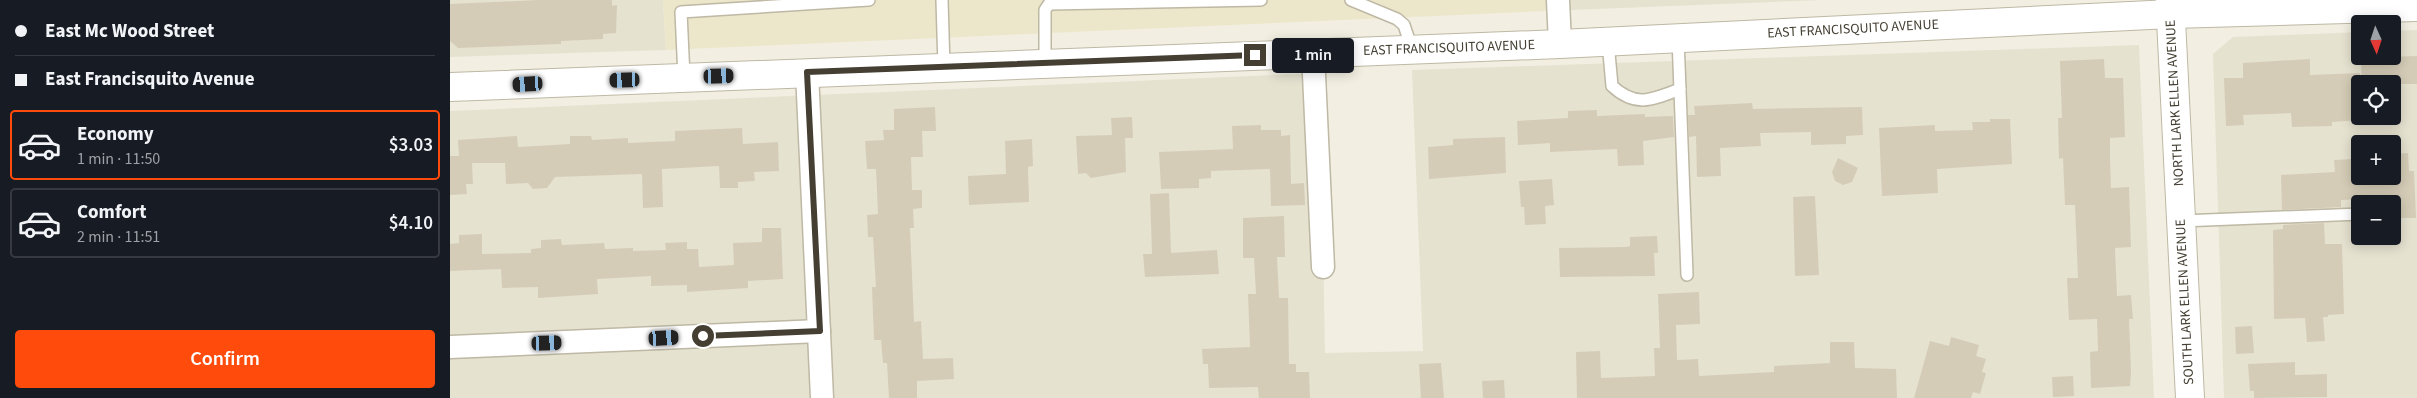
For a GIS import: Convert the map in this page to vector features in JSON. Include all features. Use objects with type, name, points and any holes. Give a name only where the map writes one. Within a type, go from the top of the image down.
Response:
[{"type":"street","points":[[1558,0],[1560,44]]},
{"type":"street","name":"EAST FRANCISQUITO AVENUE","points":[[450,87],[1608,42],[2171,7],[2417,7]]},
{"type":"street","name":"NORTH LARK ELLEN AVENUE","points":[[2171,7],[2181,214]]},
{"type":"street","points":[[1312,53],[1323,267]]},
{"type":"street","points":[[807,72],[822,398]]},
{"type":"street","name":"SOUTH LARK ELLEN AVENUE","points":[[2181,214],[2190,398]]},
{"type":"street","points":[[450,347],[820,331]]},
{"type":"lane","points":[[684,77],[681,12],[869,0]]},
{"type":"lane","points":[[942,0],[944,67]]},
{"type":"lane","points":[[1045,63],[1045,10],[1047,2],[1261,0]]},
{"type":"lane","points":[[1351,0],[1397,19],[1404,26],[1412,49]]},
{"type":"lane","points":[[1678,38],[1687,275]]},
{"type":"lane","points":[[1608,42],[1612,86],[1625,98],[1642,101],[1660,97],[1680,89]]},
{"type":"lane","points":[[2181,214],[2224,221],[2351,214]]},
{"type":"shaded area","points":[[450,0],[663,0],[666,50],[450,57]]},
{"type":"shaded area","points":[[663,0],[1546,0],[1546,11],[666,50]]},
{"type":"shaded area","points":[[1546,0],[1823,0],[1546,11]]},
{"type":"shaded area","points":[[2417,30],[2417,398],[2224,398],[2213,54],[2233,37],[2351,32],[2351,65],[2401,65],[2401,31]]},
{"type":"shaded area","points":[[2139,45],[2154,398],[450,398],[450,111],[1320,73],[1325,353],[1423,351],[1412,70]]},
{"type":"building","points":[[539,0],[612,0],[612,6],[617,5],[616,33],[603,34],[603,39],[561,41],[561,44],[458,48],[450,41],[450,4]]},
{"type":"building","points":[[2417,56],[2417,84],[2401,84],[2401,75],[2362,75],[2361,65],[2401,65],[2401,57]]},
{"type":"building","points":[[2104,59],[2105,78],[2123,78],[2125,137],[2110,138],[2110,157],[2111,188],[2129,187],[2131,247],[2115,248],[2117,296],[2131,295],[2133,319],[2129,319],[2131,371],[2130,386],[2091,388],[2090,352],[2098,351],[2097,319],[2069,320],[2067,278],[2078,278],[2075,205],[2065,205],[2063,158],[2059,159],[2058,118],[2062,118],[2060,61]]},
{"type":"building","points":[[2310,59],[2310,75],[2360,73],[2360,75],[2351,75],[2351,121],[2332,122],[2332,126],[2292,127],[2291,113],[2243,115],[2244,125],[2226,126],[2224,78],[2243,78],[2243,63]]},
{"type":"building","points":[[1752,103],[1753,109],[1862,107],[1863,135],[1846,136],[1846,144],[1811,145],[1811,132],[1760,133],[1761,146],[1720,148],[1721,176],[1697,177],[1696,136],[1689,137],[1688,115],[1695,115],[1694,106]]},
{"type":"building","points":[[935,107],[936,131],[922,131],[923,157],[911,157],[912,190],[922,190],[922,208],[913,209],[914,228],[910,228],[914,322],[921,321],[923,359],[953,358],[954,379],[917,381],[917,398],[889,398],[887,363],[883,363],[881,340],[874,340],[872,287],[876,287],[873,237],[868,237],[867,215],[878,214],[876,169],[867,169],[865,141],[884,140],[883,130],[894,130],[894,109]]},
{"type":"building","points":[[1597,110],[1597,116],[1645,114],[1645,117],[1673,116],[1674,137],[1643,141],[1644,165],[1618,166],[1617,149],[1550,152],[1550,143],[1518,145],[1517,121],[1568,118],[1568,111]]},
{"type":"building","points":[[1132,117],[1133,138],[1125,138],[1126,172],[1091,178],[1086,173],[1078,174],[1076,136],[1112,135],[1111,118]]},
{"type":"building","points":[[1990,119],[2010,119],[2012,164],[1937,169],[1938,193],[1882,196],[1879,128],[1935,125],[1935,131],[1973,130],[1972,122],[1990,122]]},
{"type":"building","points":[[1261,125],[1261,130],[1281,130],[1281,136],[1290,135],[1291,184],[1304,183],[1305,205],[1271,206],[1270,169],[1211,171],[1211,178],[1199,179],[1199,188],[1161,189],[1159,152],[1233,149],[1232,126]]},
{"type":"building","points":[[742,128],[743,144],[778,142],[779,171],[754,172],[755,181],[738,182],[738,188],[720,188],[719,166],[662,169],[663,207],[643,208],[642,174],[555,177],[547,188],[533,189],[528,183],[506,184],[505,163],[472,163],[473,184],[466,184],[467,194],[450,195],[450,156],[459,156],[458,140],[517,136],[518,147],[570,144],[570,136],[591,136],[592,140],[628,138],[628,143],[675,141],[675,131]]},
{"type":"building","points":[[1505,137],[1506,173],[1429,179],[1428,147],[1453,145],[1453,139]]},
{"type":"building","points":[[1032,139],[1033,166],[1028,167],[1029,202],[969,205],[968,176],[1006,174],[1005,141]]},
{"type":"building","points":[[2401,153],[2408,153],[2409,171],[2414,171],[2416,218],[2401,218],[2401,195],[2351,195],[2351,199],[2341,200],[2341,207],[2282,210],[2281,175],[2335,172],[2334,160],[2351,159],[2351,185],[2401,185]]},
{"type":"building","points":[[1838,158],[1858,168],[1852,182],[1843,185],[1835,181],[1832,172]]},
{"type":"building","points":[[1552,179],[1554,205],[1545,206],[1546,224],[1525,225],[1524,207],[1521,207],[1519,181]]},
{"type":"building","points":[[1169,193],[1171,253],[1217,250],[1219,274],[1145,277],[1143,254],[1152,254],[1150,194]]},
{"type":"building","points":[[1815,196],[1819,275],[1795,276],[1793,197]]},
{"type":"building","points":[[1284,216],[1285,257],[1277,257],[1279,298],[1288,298],[1289,364],[1296,364],[1296,372],[1309,372],[1310,398],[1259,398],[1258,387],[1209,388],[1208,364],[1203,364],[1202,349],[1250,347],[1248,294],[1256,294],[1254,258],[1243,258],[1243,218]]},
{"type":"building","points":[[2324,223],[2325,244],[2342,244],[2344,314],[2323,317],[2325,341],[2307,342],[2305,318],[2274,319],[2273,230],[2283,229],[2283,225]]},
{"type":"building","points":[[762,228],[781,228],[783,279],[748,281],[748,288],[687,292],[687,285],[651,286],[651,276],[597,279],[598,294],[538,298],[538,287],[502,288],[501,269],[450,271],[450,244],[459,243],[459,235],[482,234],[482,254],[531,253],[531,249],[541,248],[541,240],[561,239],[562,245],[604,243],[605,249],[633,248],[633,251],[666,250],[665,243],[687,242],[687,249],[698,249],[699,267],[734,265],[733,243],[762,242]]},
{"type":"building","points":[[1657,236],[1658,253],[1654,253],[1655,276],[1560,277],[1559,248],[1627,247],[1630,246],[1630,237]]},
{"type":"building","points":[[1699,292],[1700,324],[1676,325],[1677,360],[1698,359],[1699,376],[1774,372],[1774,366],[1830,363],[1830,342],[1854,342],[1855,368],[1896,369],[1897,398],[1577,398],[1576,352],[1600,351],[1601,378],[1655,376],[1654,348],[1660,348],[1658,294]]},
{"type":"building","points":[[2252,326],[2254,353],[2236,354],[2235,327]]},
{"type":"building","points":[[1951,337],[1979,345],[1976,356],[1986,359],[1982,372],[1986,373],[1980,394],[1973,392],[1971,398],[1914,398],[1930,341],[1949,346]]},
{"type":"building","points":[[2295,362],[2295,375],[2327,374],[2327,397],[2254,398],[2254,391],[2250,391],[2248,364]]},
{"type":"building","points":[[1441,363],[1444,398],[1421,398],[1419,364]]},
{"type":"building","points":[[2073,376],[2074,396],[2053,397],[2052,377]]},
{"type":"building","points":[[1504,380],[1505,398],[1483,398],[1482,381]]},
{"type":"route","points":[[703,336],[820,331],[807,72],[1255,55]]}]
